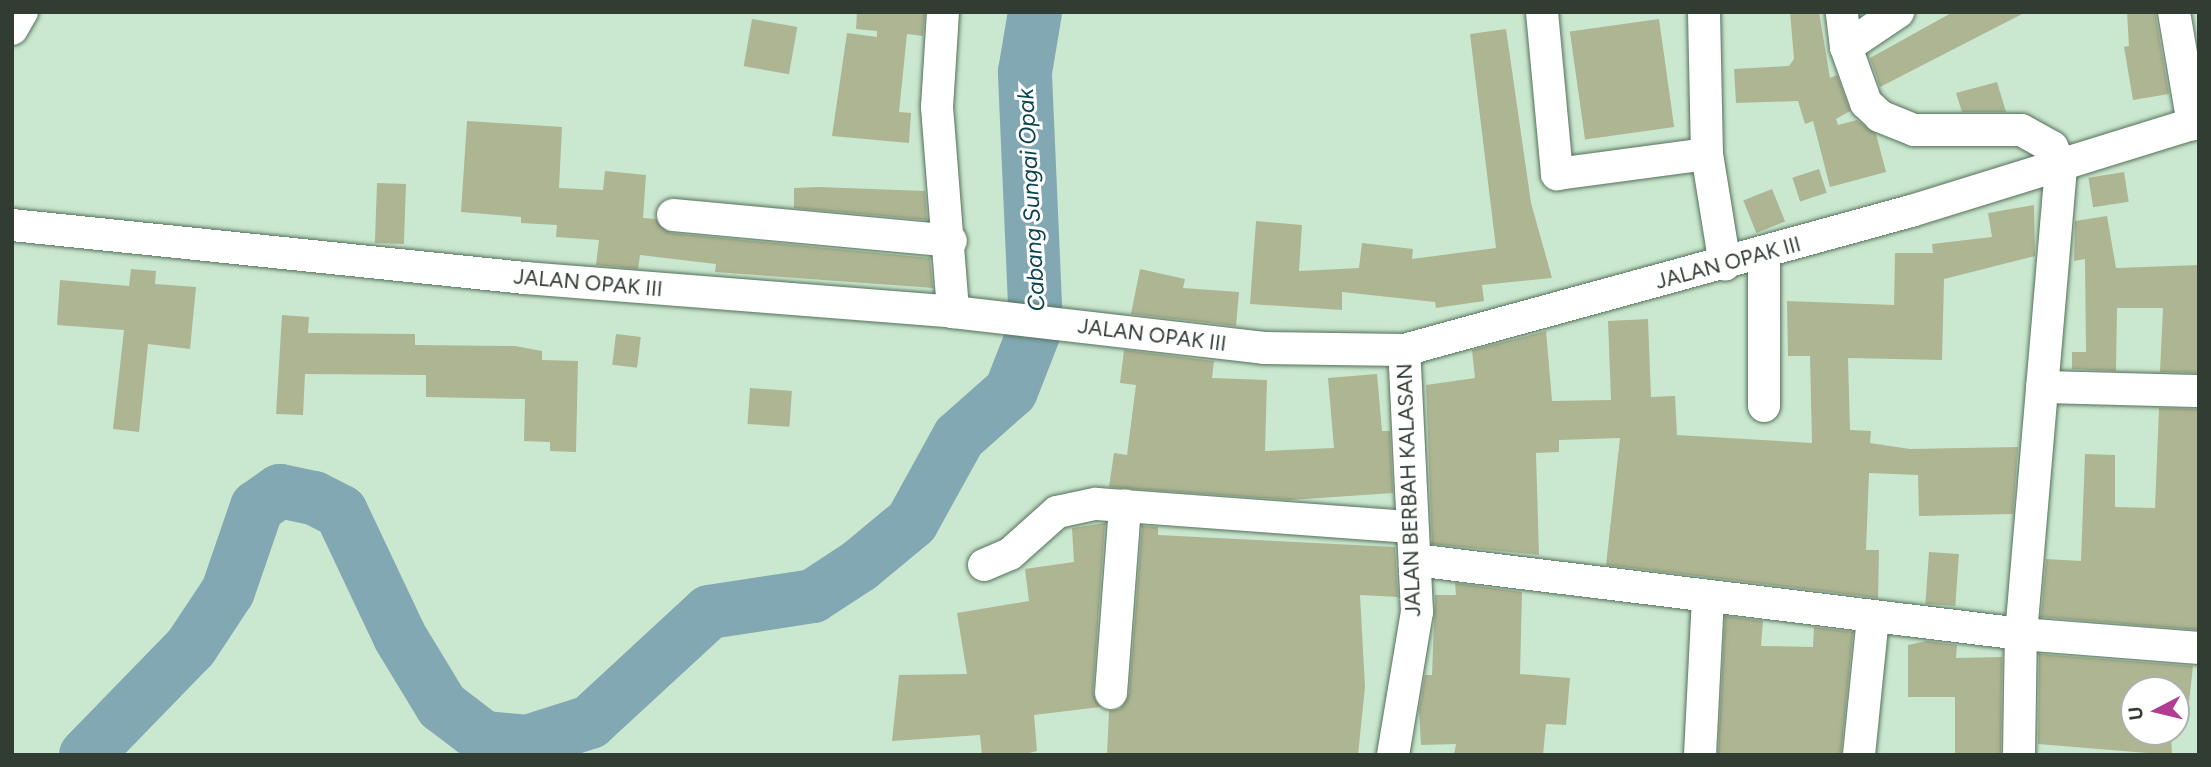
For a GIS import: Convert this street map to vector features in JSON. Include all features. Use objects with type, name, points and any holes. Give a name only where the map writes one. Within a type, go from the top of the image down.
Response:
[{"type":"street","points":[[12,29],[22,12]]},
{"type":"street","points":[[943,12],[937,107],[951,241],[967,313]]},
{"type":"street","points":[[1542,12],[1557,174],[1707,154]]},
{"type":"street","points":[[1704,12],[1707,154],[1725,265]]},
{"type":"street","points":[[1842,12],[1846,47],[1866,103],[1895,126],[1955,133],[2021,130],[2052,148],[2061,166],[2021,634],[2019,755]]},
{"type":"street","points":[[1846,47],[1898,12]]},
{"type":"street","points":[[2174,12],[2196,123]]},
{"type":"street","name":"JALAN OPAK III","points":[[12,225],[525,278],[967,313],[1264,348],[1404,350],[1725,265],[2061,166],[2196,123]]},
{"type":"street","points":[[673,215],[951,241]]},
{"type":"street","points":[[1763,406],[1764,253]]},
{"type":"street","name":"JALAN BERBAH KALASAN","points":[[1393,755],[1417,612],[1404,350]]},
{"type":"street","points":[[2042,387],[2199,391]]},
{"type":"street","points":[[984,565],[1010,554],[1071,506],[1125,506],[1412,527]]},
{"type":"street","points":[[1111,694],[1125,506]]},
{"type":"street","points":[[1416,560],[2021,634],[2199,648]]},
{"type":"street","points":[[1700,755],[1708,597]]},
{"type":"street","points":[[1859,755],[1873,617]]},
{"type":"building","points":[[857,12],[925,12],[923,36],[907,34],[899,112],[911,113],[909,143],[832,136],[847,33],[877,37],[877,31],[856,29]]},
{"type":"building","points":[[1790,12],[1819,12],[1830,78],[1837,75],[1850,111],[1836,119],[1838,125],[1857,120],[1876,134],[1886,172],[1830,187],[1813,121],[1805,124],[1798,101],[1736,103],[1734,69],[1789,66],[1794,59]]},
{"type":"building","points":[[1953,12],[2026,12],[1880,87],[1870,58]]},
{"type":"building","points":[[2127,12],[2155,12],[2169,94],[2133,100],[2124,47],[2129,46]]},
{"type":"building","points":[[752,19],[797,27],[789,74],[744,66]]},
{"type":"building","points":[[1659,19],[1674,127],[1585,139],[1570,32]]},
{"type":"building","points":[[1506,29],[1531,203],[1552,278],[1482,285],[1484,301],[1436,308],[1435,302],[1342,292],[1342,310],[1250,304],[1256,221],[1302,225],[1299,271],[1359,268],[1362,243],[1413,249],[1412,259],[1496,248],[1470,34]]},
{"type":"building","points":[[1997,82],[2006,112],[1962,112],[1956,93]]},
{"type":"building","points":[[467,121],[562,127],[559,188],[603,190],[605,171],[646,175],[643,218],[656,219],[671,233],[930,258],[933,288],[715,272],[716,264],[640,255],[638,269],[596,265],[599,240],[556,237],[557,225],[521,223],[521,217],[461,212]]},
{"type":"building","points":[[1819,169],[1827,193],[1800,201],[1792,178]]},
{"type":"building","points":[[2124,172],[2129,202],[2093,207],[2088,178]]},
{"type":"building","points":[[377,183],[406,184],[404,244],[375,243]]},
{"type":"building","points":[[794,188],[925,191],[927,220],[794,208]]},
{"type":"building","points":[[1772,189],[1785,221],[1756,233],[1743,201]]},
{"type":"building","points":[[2034,205],[2035,256],[1944,279],[1942,360],[1848,358],[1850,430],[1871,431],[1870,443],[1910,449],[2018,447],[2013,514],[1919,516],[1918,475],[1869,473],[1866,550],[1879,550],[1878,598],[1606,565],[1620,438],[1559,440],[1559,452],[1536,453],[1539,555],[1432,544],[1426,385],[1475,378],[1472,350],[1546,331],[1552,401],[1611,400],[1608,321],[1648,319],[1651,397],[1675,396],[1677,435],[1812,443],[1810,356],[1788,356],[1787,301],[1894,305],[1895,253],[1933,253],[1932,244],[1992,237],[1988,213]]},
{"type":"building","points":[[2107,216],[2116,268],[2199,265],[2199,373],[2160,372],[2163,308],[2117,308],[2116,371],[2072,369],[2072,352],[2086,352],[2085,259],[2074,261],[2075,221]]},
{"type":"building","points":[[131,269],[156,271],[155,284],[196,287],[190,349],[148,344],[139,432],[113,429],[124,330],[57,325],[60,280],[129,286]]},
{"type":"building","points":[[1140,269],[1185,279],[1183,288],[1239,292],[1236,326],[1131,314]]},
{"type":"building","points":[[282,315],[309,317],[308,333],[415,334],[415,345],[515,346],[542,351],[542,360],[578,361],[576,452],[550,451],[550,442],[524,441],[525,399],[426,397],[426,375],[305,374],[303,415],[276,414]]},
{"type":"building","points":[[616,334],[641,337],[637,368],[612,365]]},
{"type":"building","points":[[1124,350],[1214,361],[1212,378],[1267,380],[1265,451],[1334,448],[1328,378],[1377,374],[1382,431],[1390,431],[1393,493],[1290,500],[1109,487],[1114,453],[1127,455],[1136,385],[1120,383]]},
{"type":"building","points":[[750,388],[792,391],[789,427],[747,424]]},
{"type":"building","points":[[2159,408],[2199,409],[2199,630],[2041,617],[2046,559],[2081,561],[2085,454],[2115,455],[2115,507],[2155,508]]},
{"type":"building","points":[[1105,523],[1093,692],[1100,707],[1034,715],[1037,751],[1021,755],[982,755],[980,735],[892,741],[899,675],[967,674],[957,613],[1029,601],[1025,569],[1074,562],[1072,528]]},
{"type":"building","points":[[1142,526],[1158,527],[1158,535],[1395,547],[1398,597],[1360,595],[1365,687],[1358,755],[1107,755],[1109,711],[1120,709],[1129,694]]},
{"type":"building","points":[[1929,552],[1959,554],[1955,606],[1925,604]]},
{"type":"building","points":[[1455,583],[1522,592],[1520,674],[1570,678],[1566,725],[1546,724],[1543,755],[1454,755],[1456,744],[1421,745],[1419,710],[1425,675],[1432,675],[1435,595],[1456,595]]},
{"type":"building","points":[[1725,616],[1763,621],[1761,646],[1813,647],[1814,627],[1853,632],[1841,755],[1718,755]]},
{"type":"building","points":[[1927,641],[1957,645],[1956,658],[2002,657],[2001,755],[1955,755],[1955,697],[1908,697],[1908,645]]},
{"type":"building","points":[[2039,654],[2193,666],[2190,693],[2190,676],[2120,676],[2120,746],[2172,746],[2172,755],[2038,744]]},
{"type":"waterway","name":"Cabang Sungai Opak","points":[[86,755],[191,647],[228,591],[257,507],[280,491],[314,498],[341,512],[400,637],[442,706],[484,738],[527,742],[590,722],[709,612],[813,596],[859,566],[912,522],[959,437],[1011,391],[1036,327],[1025,72],[1035,12]]}]
